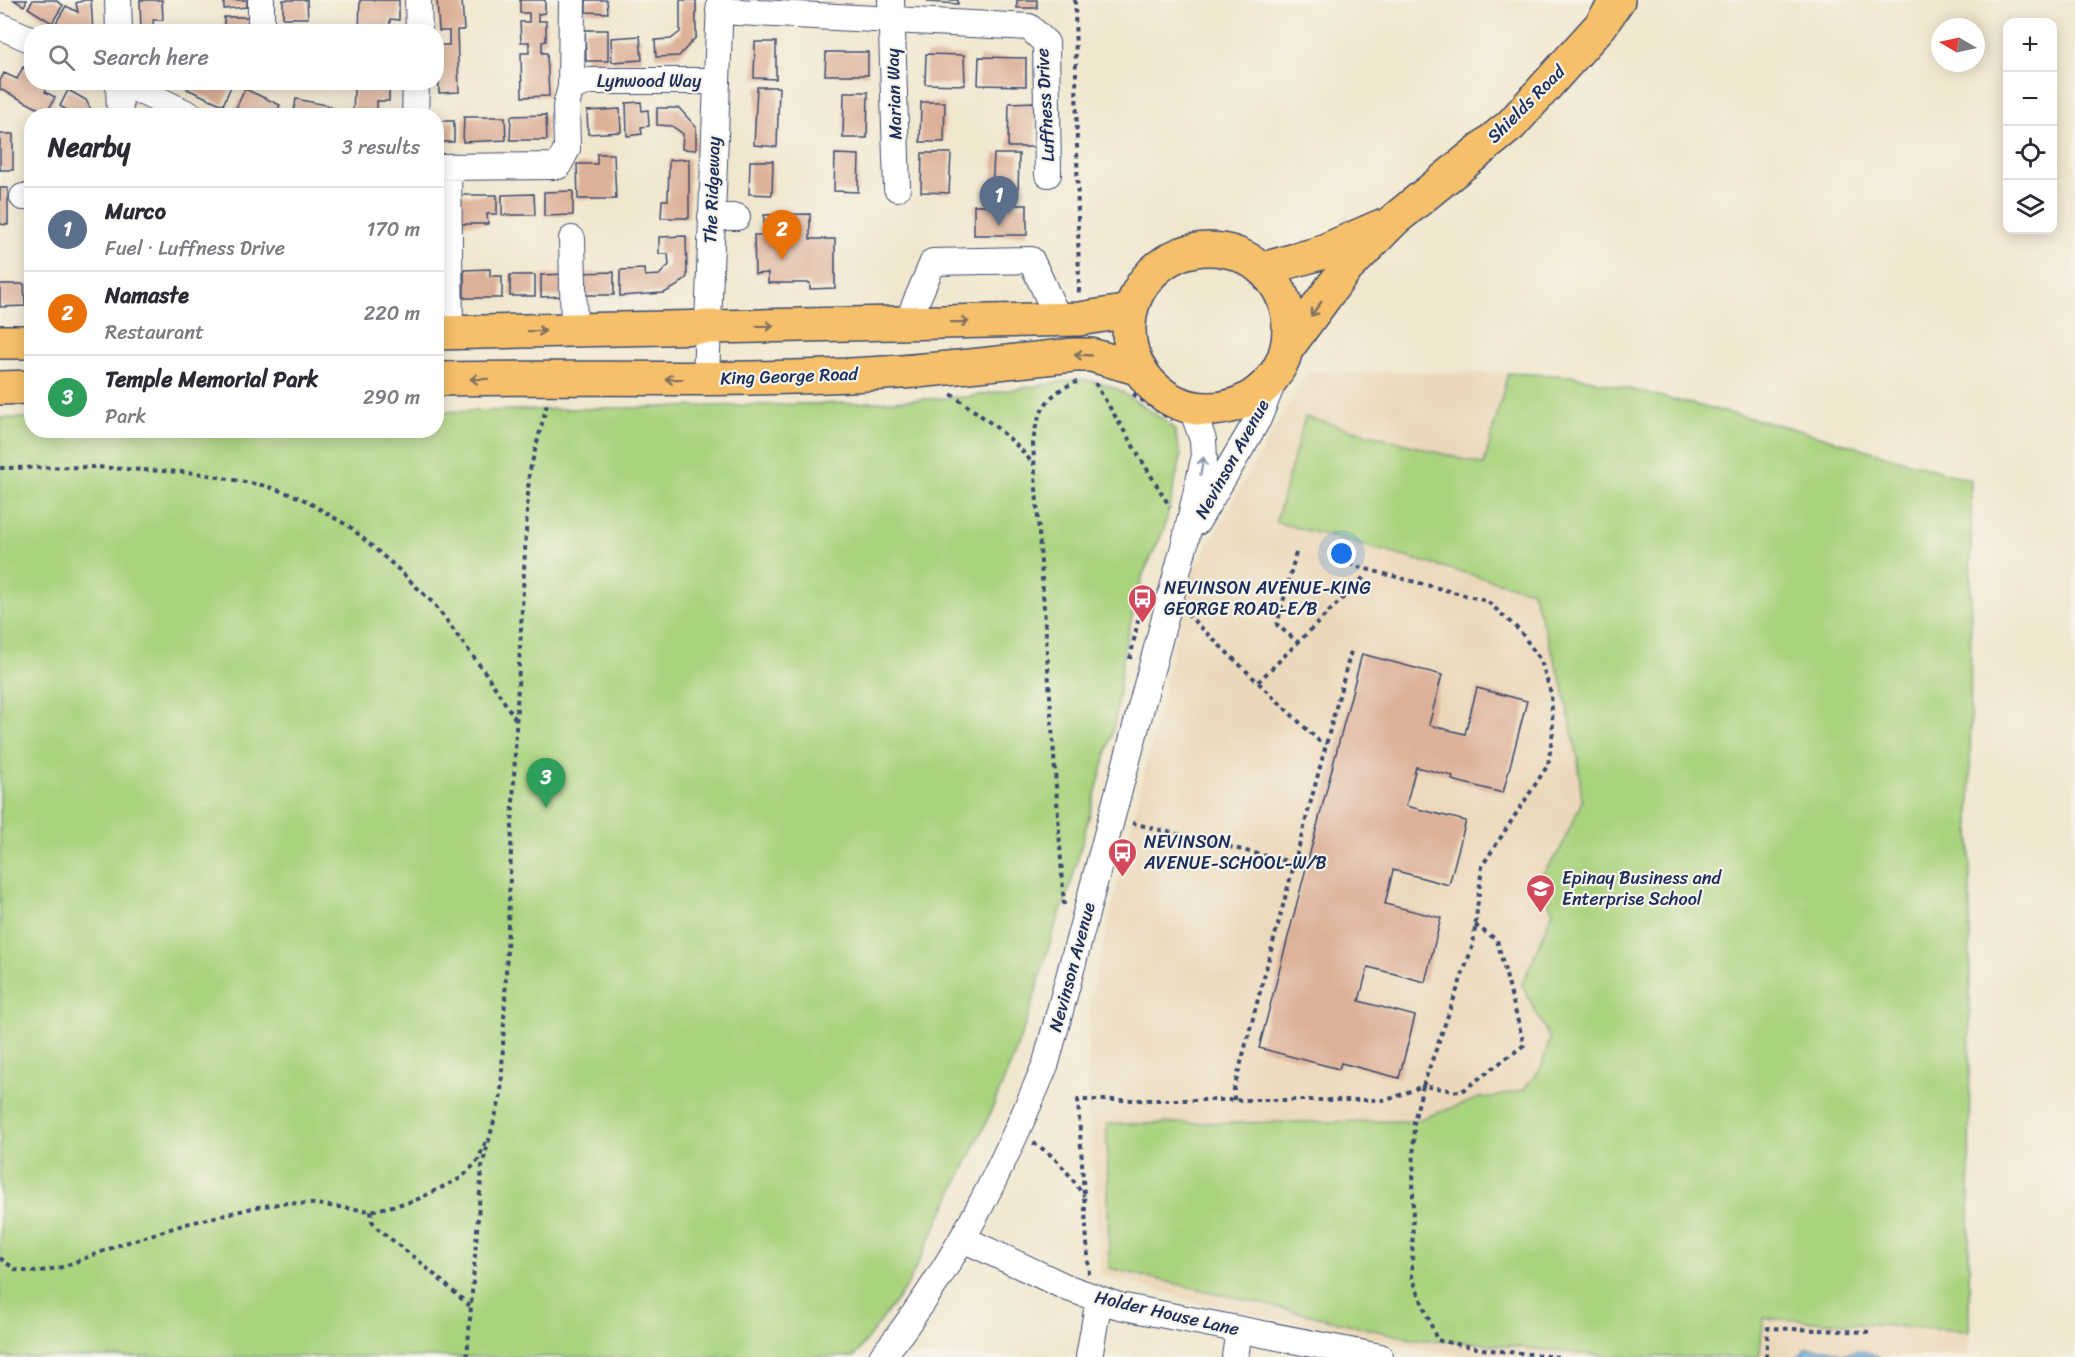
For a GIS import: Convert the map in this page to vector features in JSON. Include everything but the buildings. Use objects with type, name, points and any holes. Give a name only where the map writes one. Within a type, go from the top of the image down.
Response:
[{"type":"highway","name":"Shields Road","points":[[1282,360],[1344,271],[1394,220],[1511,125],[1601,25],[1618,0]]},
{"type":"highway","name":"Shields Road","points":[[1263,269],[1317,254],[1394,220]]},
{"type":"highway","points":[[1212,248],[1240,254],[1263,269],[1277,285],[1286,305],[1289,326],[1282,360],[1261,391],[1240,403],[1185,417],[1171,400],[1153,387],[1134,380],[1128,331],[1130,311],[1141,285],[1160,265],[1185,252],[1212,248]]},
{"type":"highway","points":[[444,333],[1069,320],[1130,311]]},
{"type":"highway","points":[[0,342],[24,342]]},
{"type":"highway","name":"King George Road","points":[[444,380],[552,377],[706,379],[901,372],[1091,355],[1134,380]]},
{"type":"highway","points":[[0,388],[24,387]]},
{"type":"street","points":[[118,0],[118,24]]},
{"type":"street","points":[[261,0],[261,24]]},
{"type":"street","points":[[418,0],[419,24]]},
{"type":"street","points":[[571,87],[572,0]]},
{"type":"street","name":"Luffness Drive","points":[[719,5],[891,10],[1029,27],[1046,43],[1048,174]]},
{"type":"street","name":"The Ridgeway","points":[[706,379],[719,5]]},
{"type":"street","name":"Marian Way","points":[[891,10],[897,188]]},
{"type":"street","points":[[0,26],[24,36]]},
{"type":"street","name":"Lynwood Way","points":[[444,167],[558,166],[567,149],[566,106],[571,87],[590,81],[717,81]]},
{"type":"street","points":[[120,90],[120,108]]},
{"type":"street","points":[[137,90],[175,108]]},
{"type":"street","points":[[415,108],[416,90]]},
{"type":"street","points":[[711,217],[737,217]]},
{"type":"street","points":[[572,239],[574,331]]},
{"type":"street","points":[[907,323],[933,262],[1031,260],[1069,320]]},
{"type":"street","name":"Nevinson Avenue","points":[[1185,543],[1258,419],[1282,360]]},
{"type":"street","name":"Nevinson Avenue","points":[[882,1357],[911,1321],[963,1239],[1016,1136],[1046,1063],[1185,543],[1204,459],[1203,440],[1185,417]]},
{"type":"street","name":"Holder House Lane","points":[[963,1239],[1068,1288],[1119,1306],[1380,1357]]},
{"type":"street","points":[[1089,1357],[1095,1297]]},
{"type":"street","points":[[1235,1357],[1239,1330]]},
{"type":"path","points":[[1069,320],[1075,0]]},
{"type":"path","points":[[1092,380],[1173,512],[1176,500]]},
{"type":"path","points":[[1134,380],[1169,417],[1185,417]]},
{"type":"path","points":[[1064,906],[1034,466],[1034,429],[1042,408],[1063,387],[1079,381]]},
{"type":"path","points":[[948,392],[1003,432],[1020,447],[1034,466]]},
{"type":"path","points":[[467,1357],[482,1166],[501,1095],[529,474],[549,394]]},
{"type":"path","points":[[0,468],[93,467],[197,473],[266,486],[301,498],[350,527],[398,568],[434,604],[487,675],[517,721]]},
{"type":"path","points":[[1296,553],[1277,625],[1298,642]]},
{"type":"path","points":[[1351,565],[1487,601],[1520,631],[1541,660],[1551,693],[1553,731],[1548,765],[1482,866],[1473,945],[1423,1086],[1414,1121],[1412,1277],[1437,1340],[1481,1349],[1558,1357]]},
{"type":"path","points":[[1258,682],[1364,577]]},
{"type":"path","points":[[1168,604],[1183,609],[1319,741],[1327,743]]},
{"type":"path","points":[[1234,1100],[1234,1089],[1351,651]]},
{"type":"path","points":[[1111,818],[1294,863]]},
{"type":"path","points":[[1095,1297],[1084,1196],[1078,1100],[1387,1100],[1423,1086],[1461,1092],[1524,1045],[1497,940],[1475,925]]},
{"type":"path","points":[[0,1258],[16,1270],[36,1272],[62,1267],[122,1244],[186,1224],[257,1207],[285,1203],[371,1210],[414,1201],[461,1178],[477,1162],[501,1095]]},
{"type":"path","points":[[1036,1145],[1049,1152],[1057,1160],[1084,1196]]},
{"type":"path","points":[[371,1210],[372,1221],[378,1228],[471,1307]]},
{"type":"path","points":[[1766,1357],[1768,1328],[1869,1332]]},
{"type":"shaded area","name":"Epinay Business and Enterprise School","points":[[1307,372],[1508,373],[1574,376],[1788,427],[1971,480],[1969,1357],[1485,1357],[1432,1351],[1202,1304],[1101,1274],[1087,1100],[1089,1004],[1192,572]]},
{"type":"green space","name":"Epinay Business and Enterprise School","points":[[1508,373],[1574,376],[1788,427],[1971,480],[1969,1331],[1764,1318],[1759,1357],[1614,1357],[1481,1343],[1412,1339],[1109,1268],[1107,1124],[1414,1121],[1480,1098],[1494,1097],[1524,1089],[1541,1068],[1550,1039],[1522,985],[1553,911],[1538,880],[1560,850],[1582,801],[1578,759],[1562,682],[1532,591],[1276,522],[1305,417],[1484,465]]},
{"type":"green space","points":[[1079,379],[1101,383],[1117,389],[1174,429],[1181,456],[1163,532],[1143,574],[1124,649],[1115,722],[1068,894],[1053,932],[1031,1008],[1011,1064],[986,1123],[907,1286],[854,1357],[0,1357],[0,418],[24,418],[24,438],[444,438],[444,412],[855,403],[965,397]]},
{"type":"water","points":[[1807,1348],[1828,1349],[1843,1354],[1859,1350],[1879,1357],[1798,1357]]},
{"type":"place","name":"Murco","points":[[999,226]]},
{"type":"place","name":"Namaste","points":[[782,260]]},
{"type":"place","name":"NEVINSON AVENUE-KING GEORGE ROAD-E/B","points":[[1143,624]]},
{"type":"place","name":"Temple Memorial Park","points":[[546,808]]},
{"type":"place","name":"NEVINSON AVENUE-SCHOOL-W/B","points":[[1123,878]]},
{"type":"place","name":"Epinay Business and Enterprise School","points":[[1541,914]]}]
